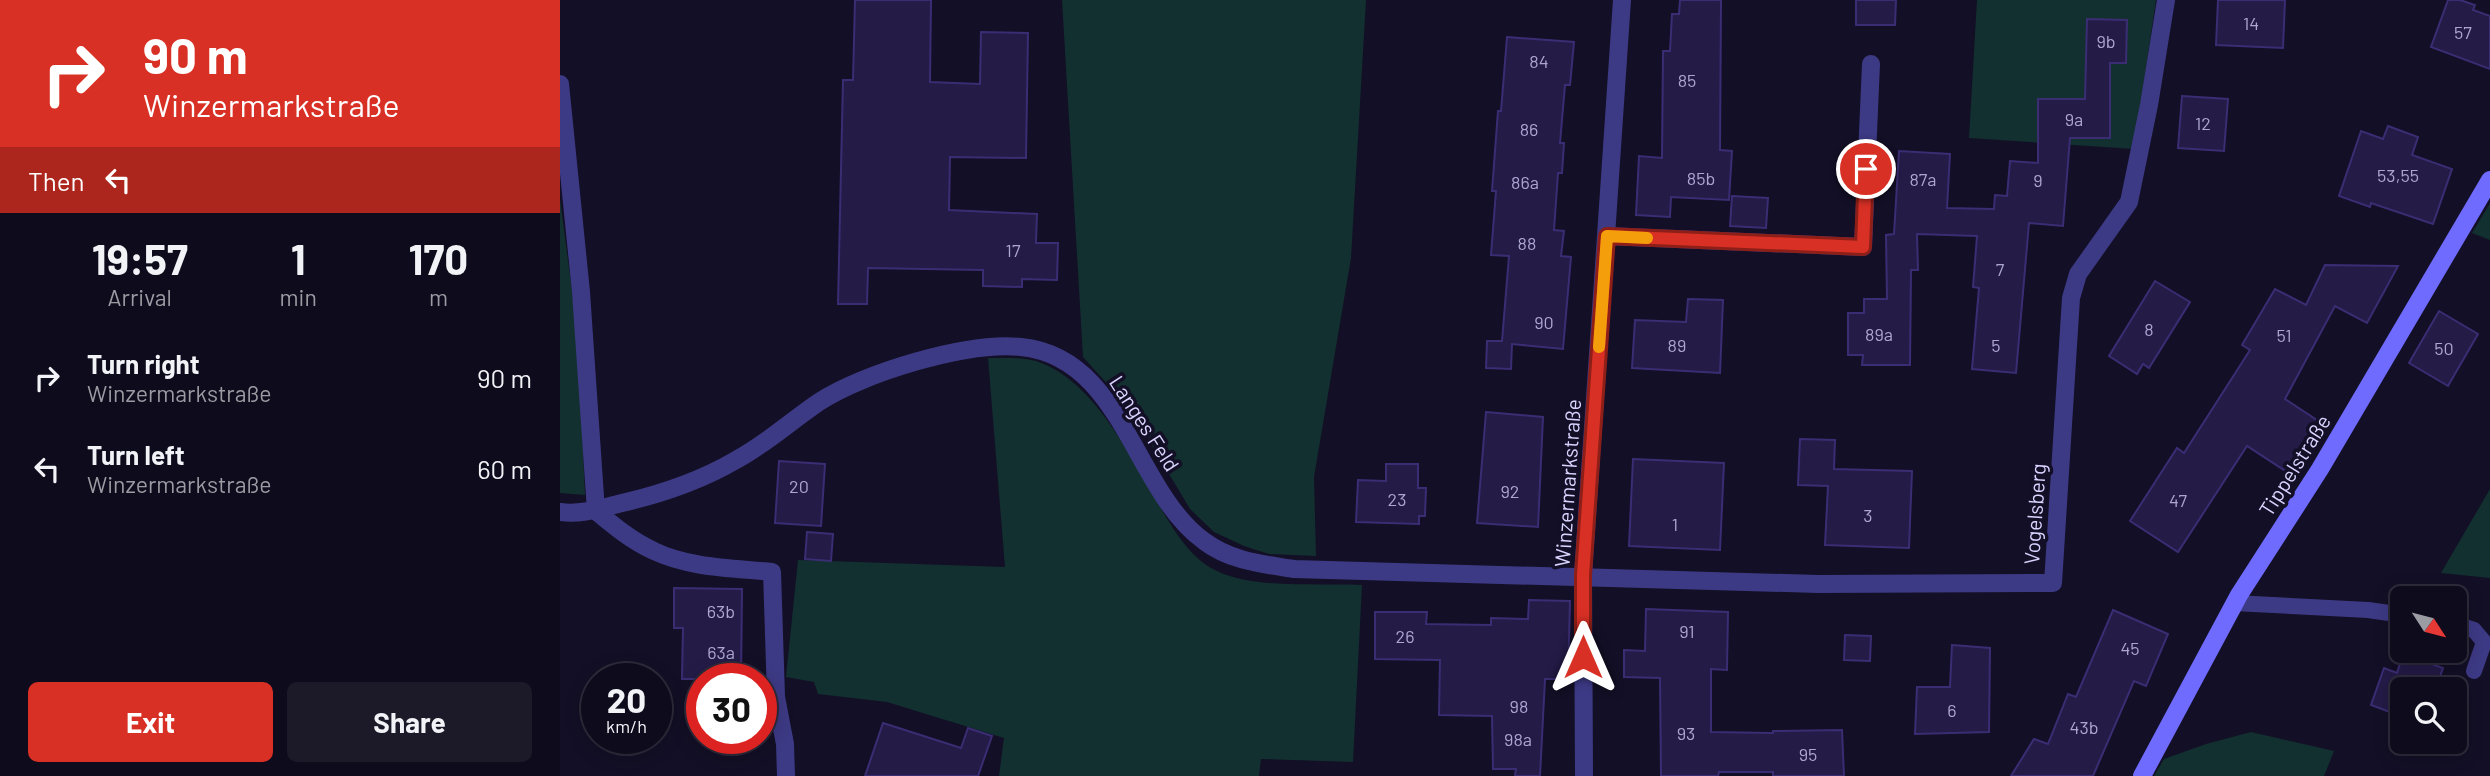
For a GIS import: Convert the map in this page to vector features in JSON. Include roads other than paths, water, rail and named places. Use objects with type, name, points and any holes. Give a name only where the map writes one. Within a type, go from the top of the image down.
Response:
[{"type":"street","name":"Winzermarkstraße","points":[[1584,776],[1583,575],[1622,0]]},
{"type":"street","name":"Vogelsberg","points":[[1583,575],[1818,584],[2053,583],[2071,298],[2078,274],[2087,259],[2129,202],[2166,0]]},
{"type":"street","points":[[1607,236],[1863,247],[1871,64]]},
{"type":"street","points":[[560,84],[581,292],[596,511],[629,537],[666,556],[682,561],[772,572],[776,696],[785,744],[786,776]]},
{"type":"street","name":"Tippelstraße","points":[[2142,776],[2235,603],[2319,469],[2490,180]]},
{"type":"street","name":"Langes Feld","points":[[560,512],[570,514],[596,511],[690,482],[733,463],[775,436],[818,403],[846,387],[874,376],[956,352],[1020,346],[1055,356],[1091,382],[1106,399],[1184,523],[1203,541],[1234,558],[1294,569],[1583,575]]},
{"type":"lane","points":[[2235,603],[2390,613]]},
{"type":"lane","points":[[2468,628],[2474,630],[2484,642],[2474,671]]}]
